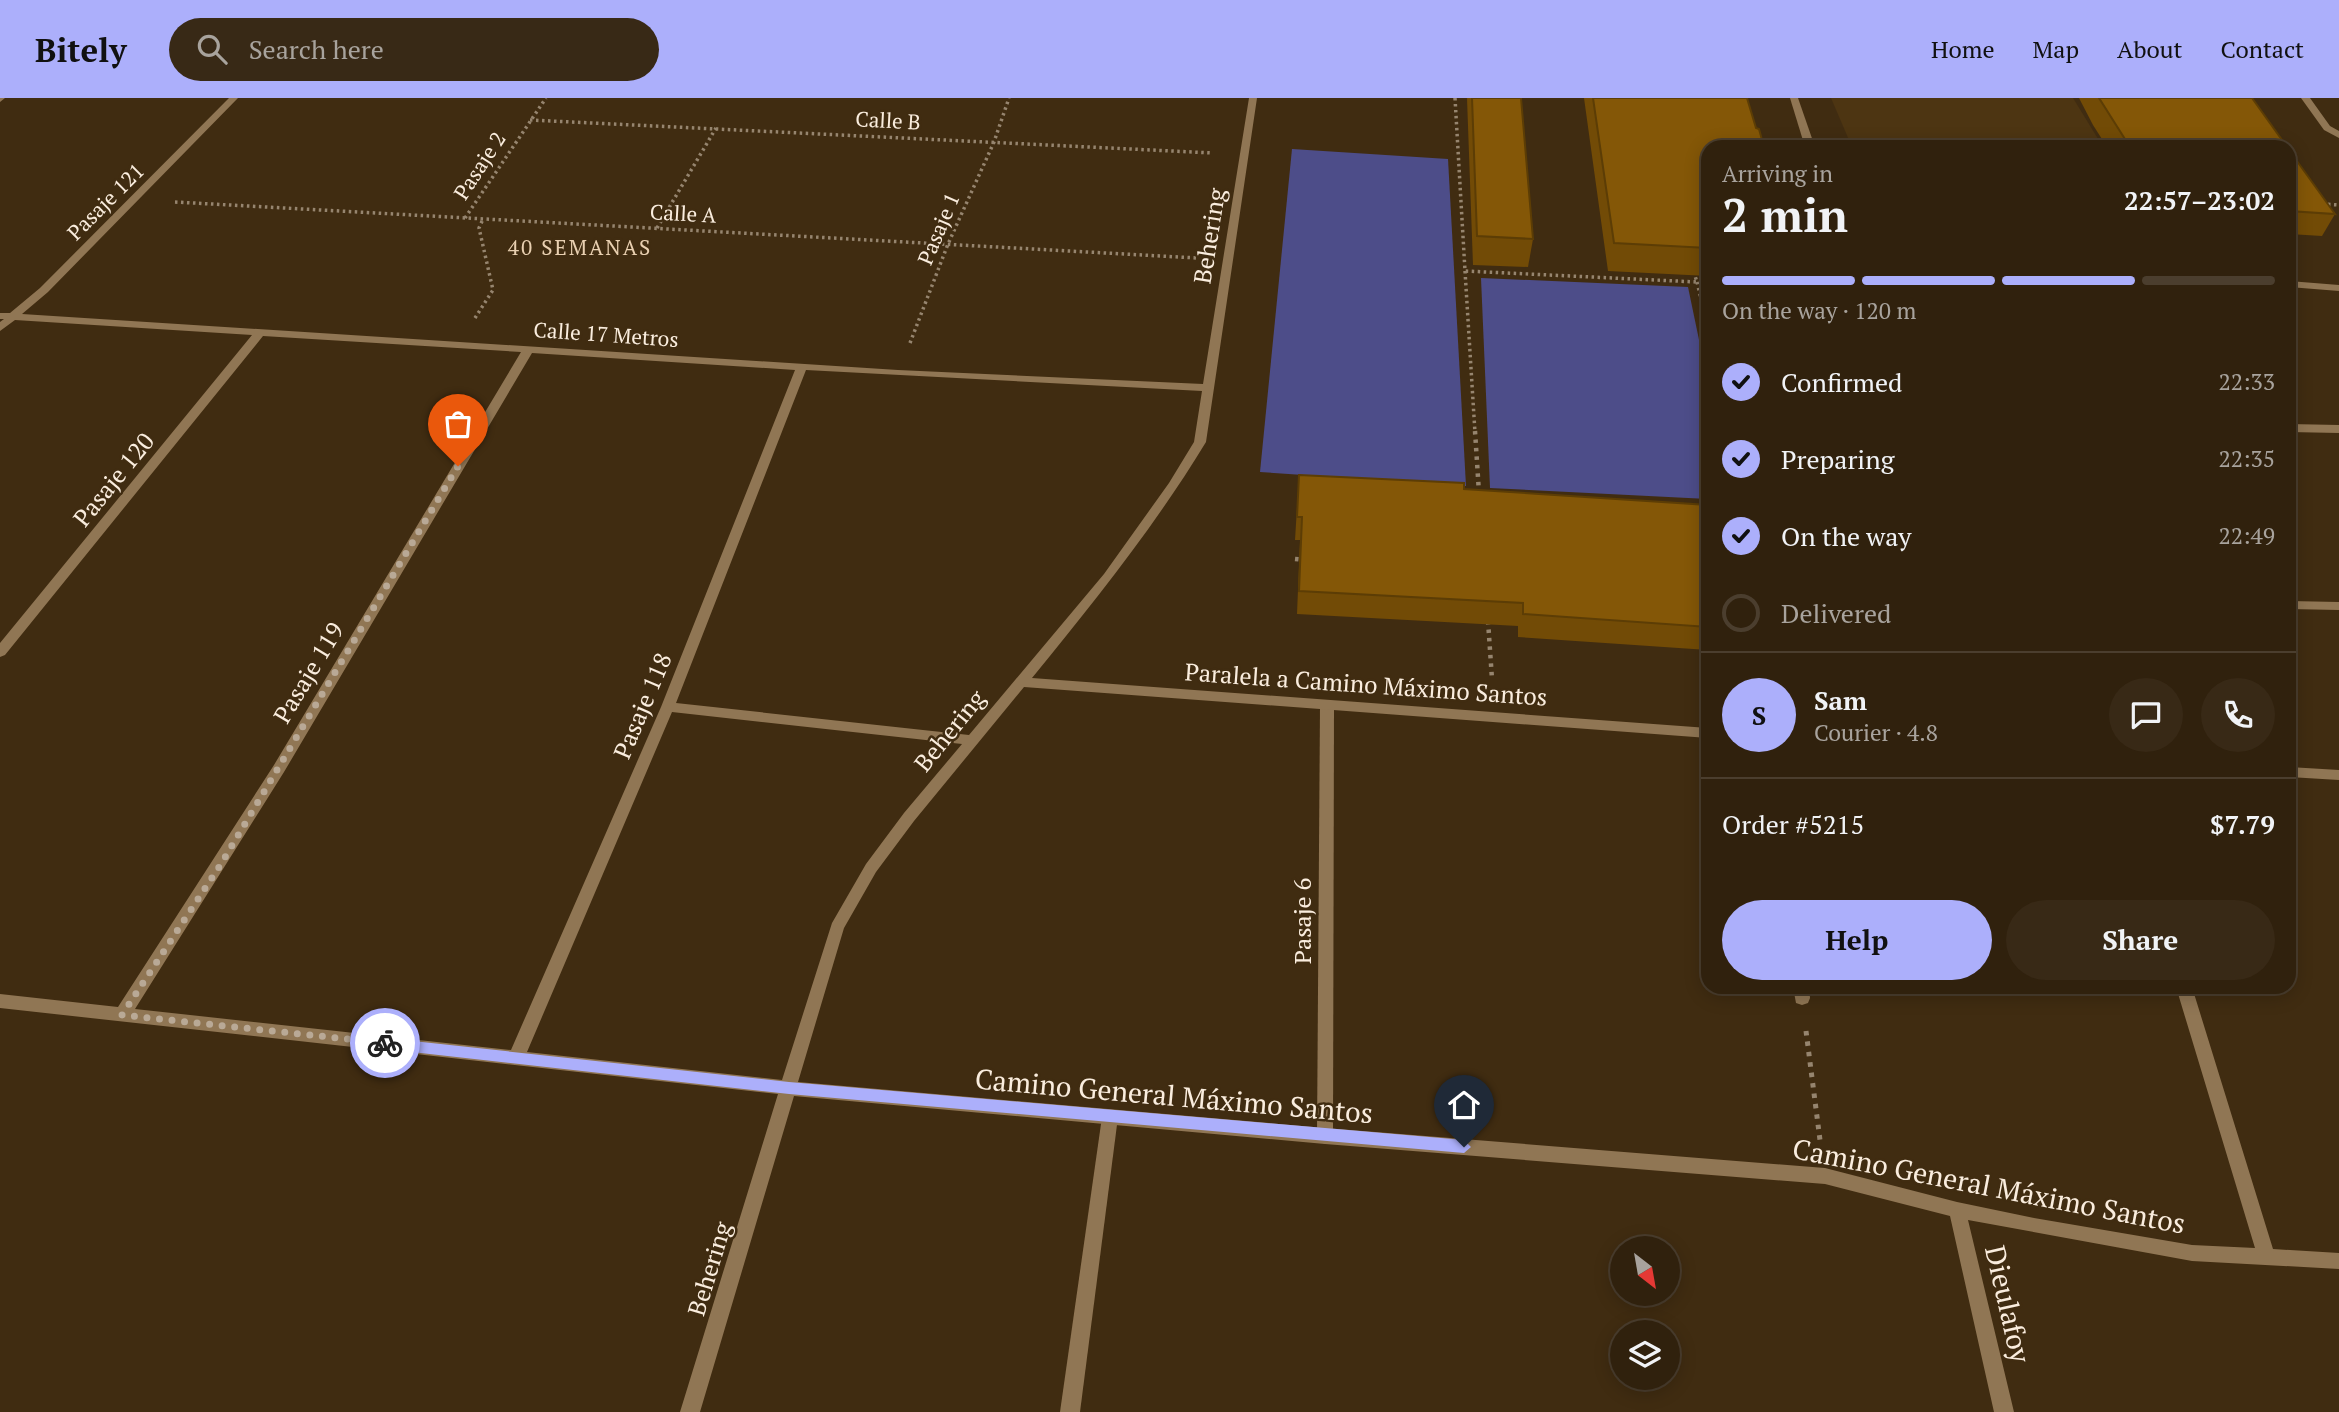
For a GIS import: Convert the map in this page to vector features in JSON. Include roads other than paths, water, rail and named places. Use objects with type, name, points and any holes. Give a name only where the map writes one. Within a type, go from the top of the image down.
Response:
[{"type":"street","name":"Pasaje 121","points":[[0,328],[6,316],[44,290],[234,98]]},
{"type":"street","name":"Behering","points":[[690,1412],[837,927],[871,868],[972,740],[1108,577],[1174,485],[1200,442],[1253,98]]},
{"type":"street","points":[[1794,98],[1808,140]]},
{"type":"street","points":[[2305,98],[2327,128],[2339,135]]},
{"type":"street","points":[[2296,285],[2339,288]]},
{"type":"street","name":"Calle 17 Metros","points":[[6,316],[898,373],[1210,388]]},
{"type":"street","name":"Pasaje 120","points":[[0,652],[260,332]]},
{"type":"street","name":"Pasaje 119","points":[[122,1015],[235,840],[528,349]]},
{"type":"street","name":"Pasaje 118","points":[[516,1058],[668,707],[802,367]]},
{"type":"street","points":[[2296,428],[2339,429]]},
{"type":"street","points":[[2296,605],[2339,607]]},
{"type":"street","name":"Paralela a Camino Máximo Santos","points":[[1021,682],[1701,733]]},
{"type":"street","name":"Pasaje 6","points":[[1325,1136],[1327,706]]},
{"type":"street","points":[[668,707],[972,740]]},
{"type":"street","points":[[2296,772],[2339,775]]},
{"type":"street","points":[[2186,994],[2267,1257]]},
{"type":"street","name":"Camino General Máximo Santos","points":[[0,1001],[789,1088],[1325,1136],[1825,1176],[1957,1210],[2192,1253],[2339,1261]]},
{"type":"street","points":[[1070,1412],[1110,1116]]},
{"type":"street","name":"Dieulafoy","points":[[1957,1210],[2004,1412]]},
{"type":"district","name":"40 SEMANAS","points":[[580,248]]}]
